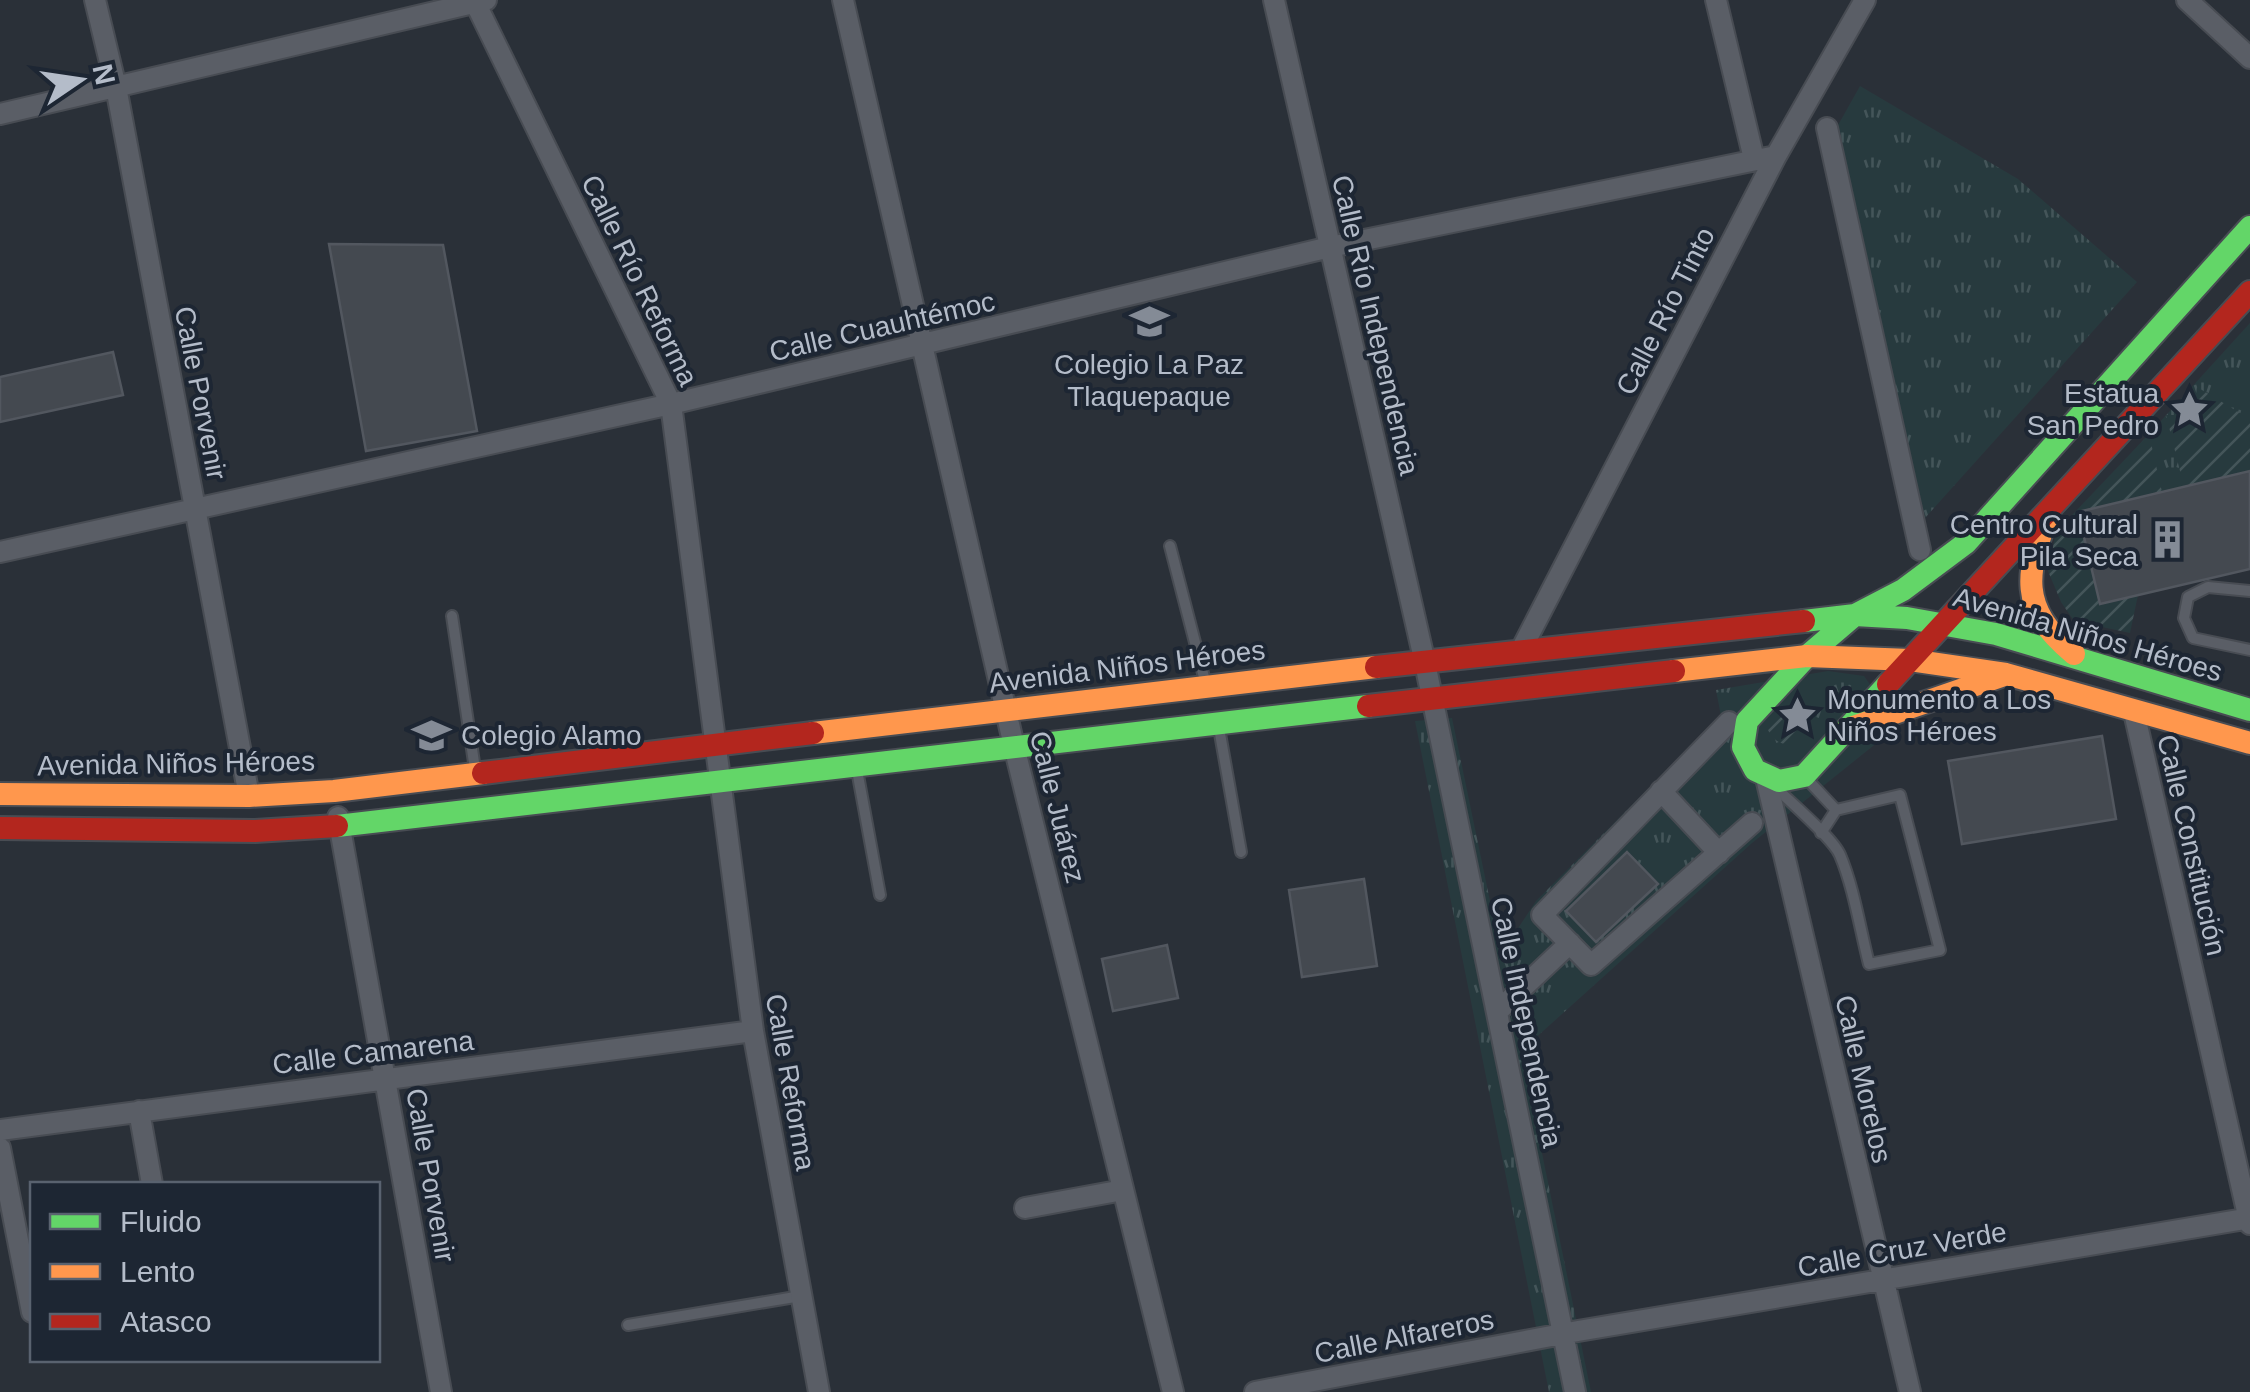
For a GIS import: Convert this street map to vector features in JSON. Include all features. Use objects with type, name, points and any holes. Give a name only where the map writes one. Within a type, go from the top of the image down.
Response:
[{"type":"main road","points":[[2250,228],[1966,542],[1903,590],[1855,615],[1807,656],[1747,721],[1743,747],[1747,760],[1766,778],[1792,781],[1804,776],[2250,292]]},
{"type":"main road","points":[[2050,510],[2030,563],[2032,600],[2048,631],[2086,662]]},
{"type":"main road","name":"Avenida Niños Héroes","points":[[0,794],[250,796],[334,790],[1206,686],[1855,615],[1948,623],[1996,634],[2250,710]]},
{"type":"main road","points":[[0,828],[255,831],[339,826],[1807,656],[1910,660],[2006,674],[2250,743]]},
{"type":"main road","points":[[1848,729],[2006,674]]},
{"type":"street","name":"Calle Porvenir","points":[[95,0],[116,87],[250,796]]},
{"type":"street","name":"Calle Juárez","points":[[843,0],[1014,746],[1173,1392]]},
{"type":"street","name":"Calle Río Independencia","points":[[1274,0],[1425,662]]},
{"type":"street","points":[[1716,0],[1754,159]]},
{"type":"street","name":"Calle Río Tinto","points":[[1520,652],[1776,156],[1865,0]]},
{"type":"street","points":[[2187,0],[2250,58]]},
{"type":"street","points":[[0,114],[479,1]]},
{"type":"street","name":"Calle Río Reforma","points":[[479,1],[671,404],[719,780]]},
{"type":"street","points":[[1827,128],[1920,550]]},
{"type":"street","name":"Calle Cuauhtémoc","points":[[0,552],[671,404],[1330,247],[1776,156]]},
{"type":"street","name":"Calle Independencia","points":[[1425,662],[1575,1392]]},
{"type":"street","name":"Calle Constitución","points":[[2134,712],[2250,1220]]},
{"type":"street","points":[[1729,722],[1542,915],[1592,964],[1752,823]]},
{"type":"street","name":"Calle Morelos","points":[[1766,778],[1910,1392]]},
{"type":"street","name":"Calle Reforma","points":[[719,780],[752,1031],[819,1392]]},
{"type":"street","name":"Calle Porvenir","points":[[334,790],[442,1392]]},
{"type":"street","points":[[1661,791],[1719,853]]},
{"type":"street","points":[[1497,1012],[1570,943]]},
{"type":"street","name":"Calle Camarena","points":[[0,1130],[752,1031]]},
{"type":"street","points":[[139,1111],[152,1182]]},
{"type":"street","points":[[0,1148],[30,1302]]},
{"type":"street","points":[[1024,1208],[1123,1190]]},
{"type":"street","name":"Calle Cruz Verde","points":[[1563,1334],[2250,1220]]},
{"type":"street","name":"Calle Alfareros","points":[[1254,1392],[1563,1334]]},
{"type":"lane","points":[[1170,546],[1206,686]]},
{"type":"lane","points":[[2250,591],[2208,587],[2188,597],[2184,618],[2193,638],[2250,650]]},
{"type":"lane","points":[[452,616],[475,774]]},
{"type":"lane","points":[[1218,722],[1241,852]]},
{"type":"lane","points":[[856,764],[880,895]]},
{"type":"lane","points":[[1804,776],[1836,810]]},
{"type":"lane","points":[[1766,778],[1820,833],[1839,852],[1869,964],[1940,950],[1900,795],[1836,810],[1820,833]]},
{"type":"lane","points":[[628,1326],[801,1296]]},
{"type":"green space","points":[[1860,86],[2018,179],[2137,282],[1925,518],[1837,127]]},
{"type":"green space","points":[[2250,323],[2250,472],[2078,512]]},
{"type":"green space","points":[[2197,387],[2250,419],[2250,471],[2184,487],[2166,415],[2184,415],[2195,402]]},
{"type":"green space","points":[[2149,434],[2162,492],[2079,512],[2100,604],[2138,595],[2130,633],[2074,621],[2048,571],[2056,532]]},
{"type":"green space","points":[[1828,671],[1864,676],[1884,704],[1883,738],[1752,843],[1521,1051],[1591,1392],[1549,1392],[1415,721],[1452,718],[1501,954],[1536,901],[1721,716],[1716,690]]},
{"type":"green space","points":[[1775,698],[1814,733],[1790,744],[1771,735],[1765,718]]},
{"type":"building","points":[[329,244],[443,245],[477,431],[366,451]]},
{"type":"building","points":[[113,352],[123,395],[0,422],[0,377]]},
{"type":"building","name":"Centro Cultural Pila Seca","points":[[2250,471],[2250,569],[2100,604],[2078,512]]},
{"type":"building","points":[[2102,736],[2116,819],[1962,844],[1948,761]]},
{"type":"building","points":[[1627,852],[1658,884],[1596,942],[1566,911]]},
{"type":"building","points":[[1364,879],[1377,966],[1302,977],[1289,890]]},
{"type":"building","points":[[1167,945],[1178,998],[1113,1011],[1102,959]]},
{"type":"traffic: fast","points":[[1888,684],[1804,776],[1779,781],[1755,770],[1743,747],[1747,721],[1807,656],[1855,615],[1903,590],[1966,543],[2250,227]]},
{"type":"traffic: fast","points":[[1804,621],[1855,615],[1907,618],[1996,634],[2250,710]]},
{"type":"traffic: fast","points":[[337,826],[1368,706]]},
{"type":"traffic: slow","points":[[2050,510],[2035,553],[2032,588],[2043,621],[2074,654]]},
{"type":"traffic: slow","points":[[1674,671],[1807,656],[1910,660],[2006,674],[2250,743]]},
{"type":"traffic: slow","points":[[813,733],[1376,667]]},
{"type":"traffic: slow","points":[[1848,729],[2004,675]]},
{"type":"traffic: slow","points":[[0,794],[249,796],[334,791],[483,773]]},
{"type":"traffic: jam","points":[[1888,684],[2250,292]]},
{"type":"traffic: jam","points":[[1376,667],[1804,621]]},
{"type":"traffic: jam","points":[[1368,706],[1674,671]]},
{"type":"traffic: jam","points":[[483,773],[813,733]]},
{"type":"traffic: jam","points":[[0,828],[255,831],[337,826]]},
{"type":"place","name":"Colegio La Paz Tlaquepaque","points":[[1149,322]]},
{"type":"place","name":"Estatua San Pedro","points":[[2189,409]]},
{"type":"place","name":"Centro Cultural Pila Seca","points":[[2168,540]]},
{"type":"place","name":"Monumento a Los Niños Héroes","points":[[1797,715]]},
{"type":"place","name":"Colegio Alamo","points":[[431,735]]}]
